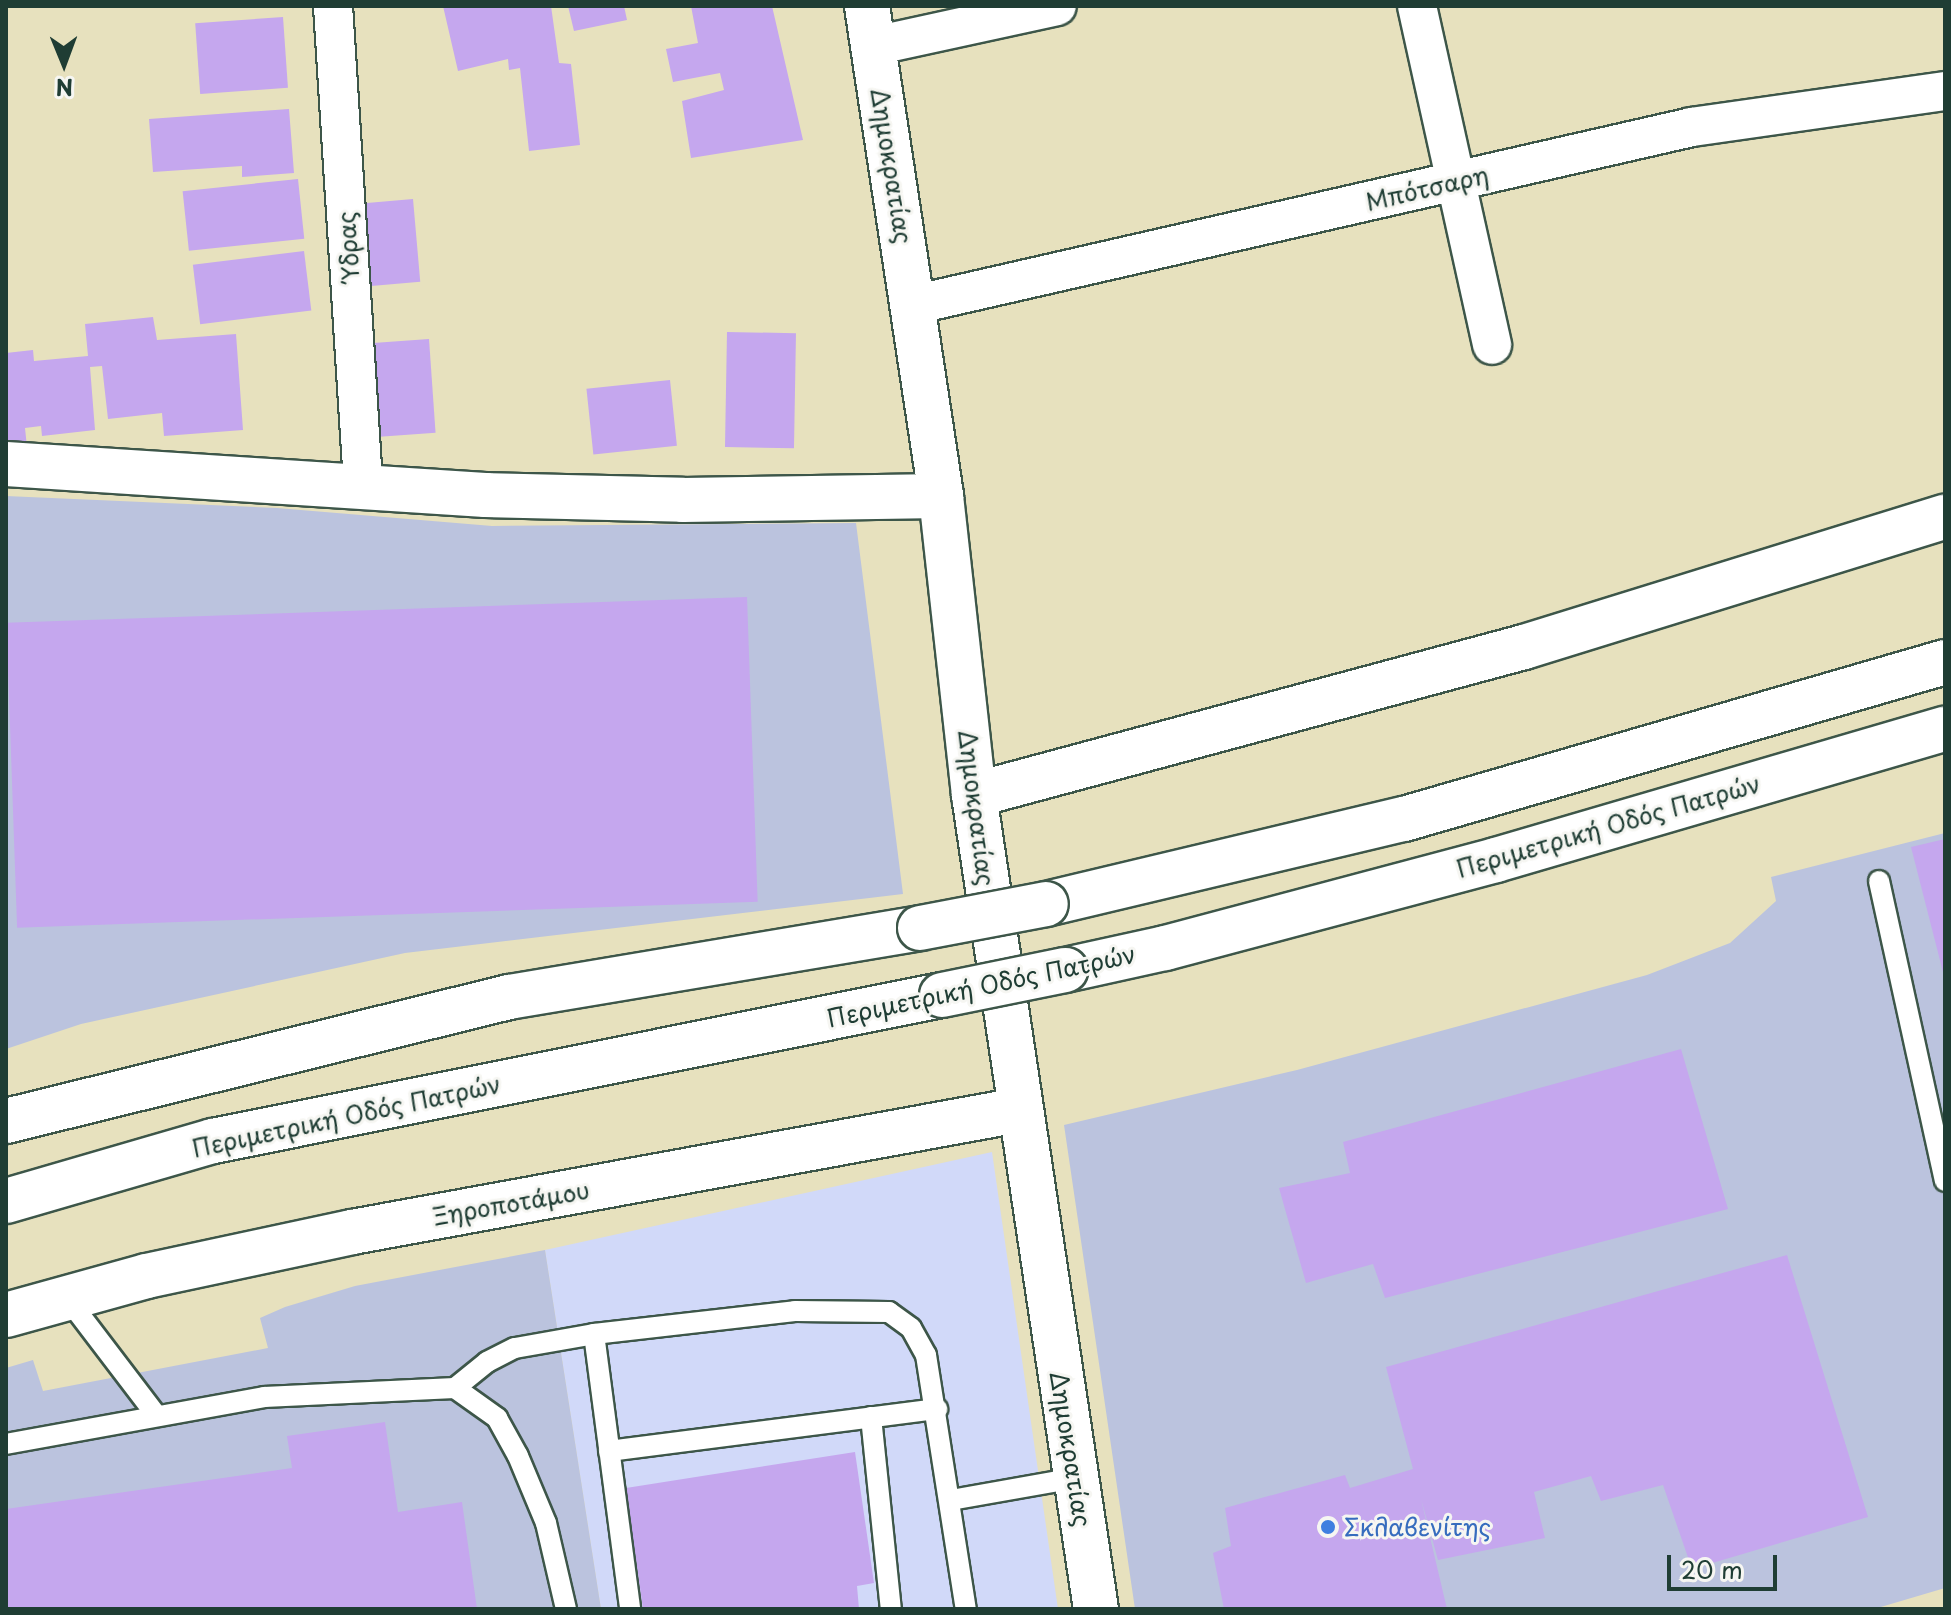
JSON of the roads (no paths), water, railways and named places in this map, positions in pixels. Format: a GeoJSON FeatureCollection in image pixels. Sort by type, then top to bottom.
{"type":"FeatureCollection","features":[{"type":"Feature","properties":{"kind":"main road","name":"Δημοκρατίας"},"geometry":{"type":"LineString","coordinates":[[870,26],[941,496],[974,795],[1096,1609]]}},
{"type":"Feature","properties":{"kind":"main road"},"geometry":{"type":"LineString","coordinates":[[6,464],[640,499],[941,496]]}},
{"type":"Feature","properties":{"kind":"main road"},"geometry":{"type":"LineString","coordinates":[[974,795],[1524,647],[1945,517]]}},
{"type":"Feature","properties":{"kind":"main road"},"geometry":{"type":"LineString","coordinates":[[6,1121],[509,997],[1046,904],[1404,819],[1945,662]]}},
{"type":"Feature","properties":{"kind":"main road","name":"Περιμετρική Οδός Πατρών"},"geometry":{"type":"LineString","coordinates":[[6,1201],[213,1141],[1165,948],[1496,860],[1945,729]]}},
{"type":"Feature","properties":{"kind":"main road","name":"Ξηροποτάμου"},"geometry":{"type":"LineString","coordinates":[[6,1315],[352,1232],[1019,1110]]}},
{"type":"Feature","properties":{"kind":"street","name":"Ύδρας"},"geometry":{"type":"LineString","coordinates":[[333,6],[363,485]]}},
{"type":"Feature","properties":{"kind":"street"},"geometry":{"type":"LineString","coordinates":[[870,26],[1057,6]]}},
{"type":"Feature","properties":{"kind":"street"},"geometry":{"type":"LineString","coordinates":[[1417,6],[1492,345]]}},
{"type":"Feature","properties":{"kind":"street","name":"Μπότσαρη"},"geometry":{"type":"LineString","coordinates":[[913,305],[1692,127],[1945,91]]}},
{"type":"Feature","properties":{"kind":"lane"},"geometry":{"type":"LineString","coordinates":[[1879,881],[1945,1181]]}},
{"type":"Feature","properties":{"kind":"lane"},"geometry":{"type":"LineString","coordinates":[[67,1298],[157,1416]]}},
{"type":"Feature","properties":{"kind":"lane"},"geometry":{"type":"LineString","coordinates":[[6,1444],[264,1397],[455,1388],[487,1362],[515,1348],[594,1334],[795,1311],[889,1312],[911,1328],[926,1355],[937,1409],[966,1609]]}},
{"type":"Feature","properties":{"kind":"lane"},"geometry":{"type":"LineString","coordinates":[[594,1334],[630,1609]]}},
{"type":"Feature","properties":{"kind":"lane"},"geometry":{"type":"LineString","coordinates":[[455,1388],[497,1418],[518,1456],[546,1523],[566,1609]]}},
{"type":"Feature","properties":{"kind":"lane"},"geometry":{"type":"LineString","coordinates":[[609,1451],[937,1409]]}},
{"type":"Feature","properties":{"kind":"lane"},"geometry":{"type":"LineString","coordinates":[[871,1417],[891,1609]]}},
{"type":"Feature","properties":{"kind":"lane"},"geometry":{"type":"LineString","coordinates":[[951,1500],[1076,1478]]}},
{"type":"Feature","properties":{"kind":"place","name":"Σκλαβενίτης"},"geometry":{"type":"Point","coordinates":[1328,1527]}}]}
